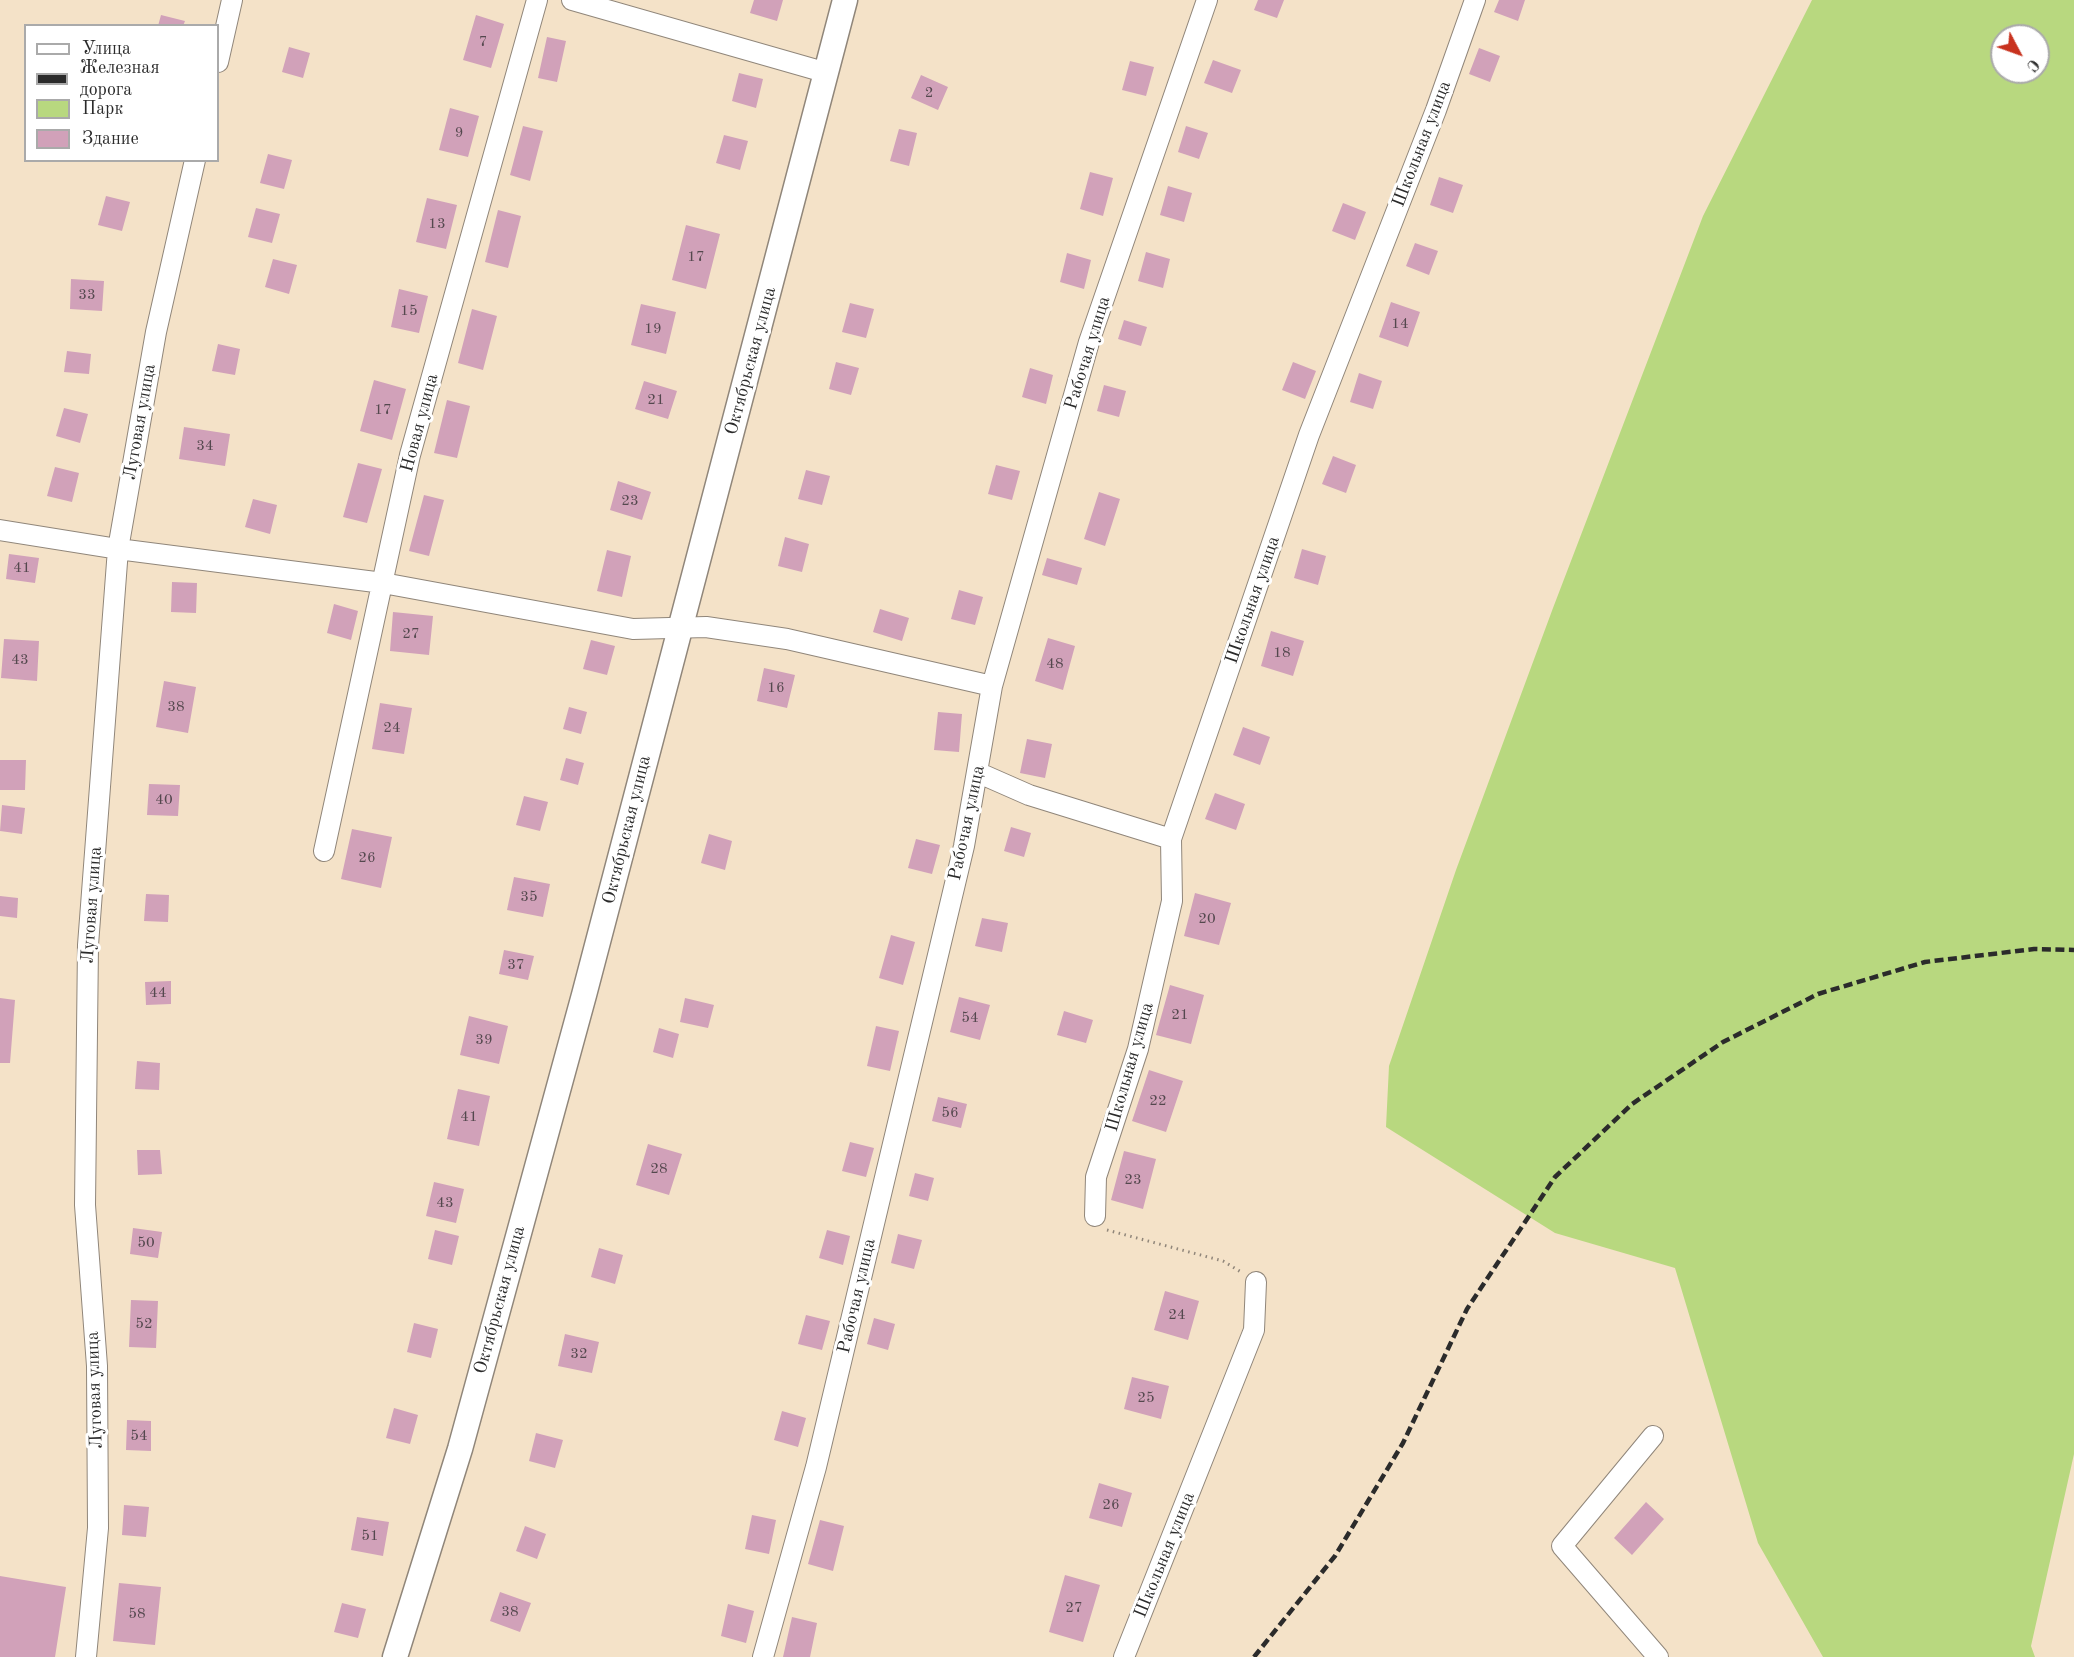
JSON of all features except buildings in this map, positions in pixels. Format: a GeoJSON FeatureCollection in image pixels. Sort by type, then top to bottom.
{"type":"FeatureCollection","features":[{"type":"Feature","properties":{"kind":"street"},"geometry":{"type":"LineString","coordinates":[[219,58],[232,0]]}},
{"type":"Feature","properties":{"kind":"street","name":"Новая улица"},"geometry":{"type":"LineString","coordinates":[[324,851],[384,584],[410,454],[537,0]]}},
{"type":"Feature","properties":{"kind":"street"},"geometry":{"type":"LineString","coordinates":[[572,0],[824,72]]}},
{"type":"Feature","properties":{"kind":"street","name":"Октябрьская улица"},"geometry":{"type":"LineString","coordinates":[[395,1657],[463,1438],[584,995],[679,627],[744,393],[824,72],[845,0]]}},
{"type":"Feature","properties":{"kind":"street","name":"Рабочая улица"},"geometry":{"type":"LineString","coordinates":[[763,1657],[819,1455],[979,773],[992,686],[1089,342],[1207,0]]}},
{"type":"Feature","properties":{"kind":"street","name":"Школьная улица"},"geometry":{"type":"LineString","coordinates":[[1095,1216],[1096,1177],[1138,1049],[1172,901],[1171,839],[1309,435],[1436,110],[1475,0]]}},
{"type":"Feature","properties":{"kind":"street","name":"Луговая улица"},"geometry":{"type":"LineString","coordinates":[[86,1657],[98,1528],[97,1366],[85,1205],[88,945],[118,549],[156,332],[195,162]]}},
{"type":"Feature","properties":{"kind":"street"},"geometry":{"type":"LineString","coordinates":[[0,530],[118,549],[384,584],[633,629],[706,627],[787,639],[992,686]]}},
{"type":"Feature","properties":{"kind":"street"},"geometry":{"type":"LineString","coordinates":[[979,773],[1029,795],[1171,839]]}},
{"type":"Feature","properties":{"kind":"street","name":"Школьная улица"},"geometry":{"type":"LineString","coordinates":[[1124,1657],[1254,1330],[1256,1282]]}},
{"type":"Feature","properties":{"kind":"street"},"geometry":{"type":"LineString","coordinates":[[1653,1436],[1562,1546],[1658,1657]]}},
{"type":"Feature","properties":{"kind":"path"},"geometry":{"type":"LineString","coordinates":[[1095,1216],[1105,1230],[1222,1261],[1256,1282]]}},
{"type":"Feature","properties":{"kind":"green space"},"geometry":{"type":"Polygon","coordinates":[[[1812,0],[2074,0],[2074,1454],[2031,1646],[2035,1657],[1823,1657],[1758,1543],[1675,1268],[1555,1233],[1386,1127],[1389,1066],[1456,870],[1553,608],[1703,216],[1812,0]]]}},
{"type":"Feature","properties":{"kind":"railway"},"geometry":{"type":"LineString","coordinates":[[1254,1657],[1335,1556],[1403,1443],[1467,1309],[1555,1177],[1632,1104],[1723,1042],[1818,994],[1925,962],[2034,949],[2074,950]]}}]}
